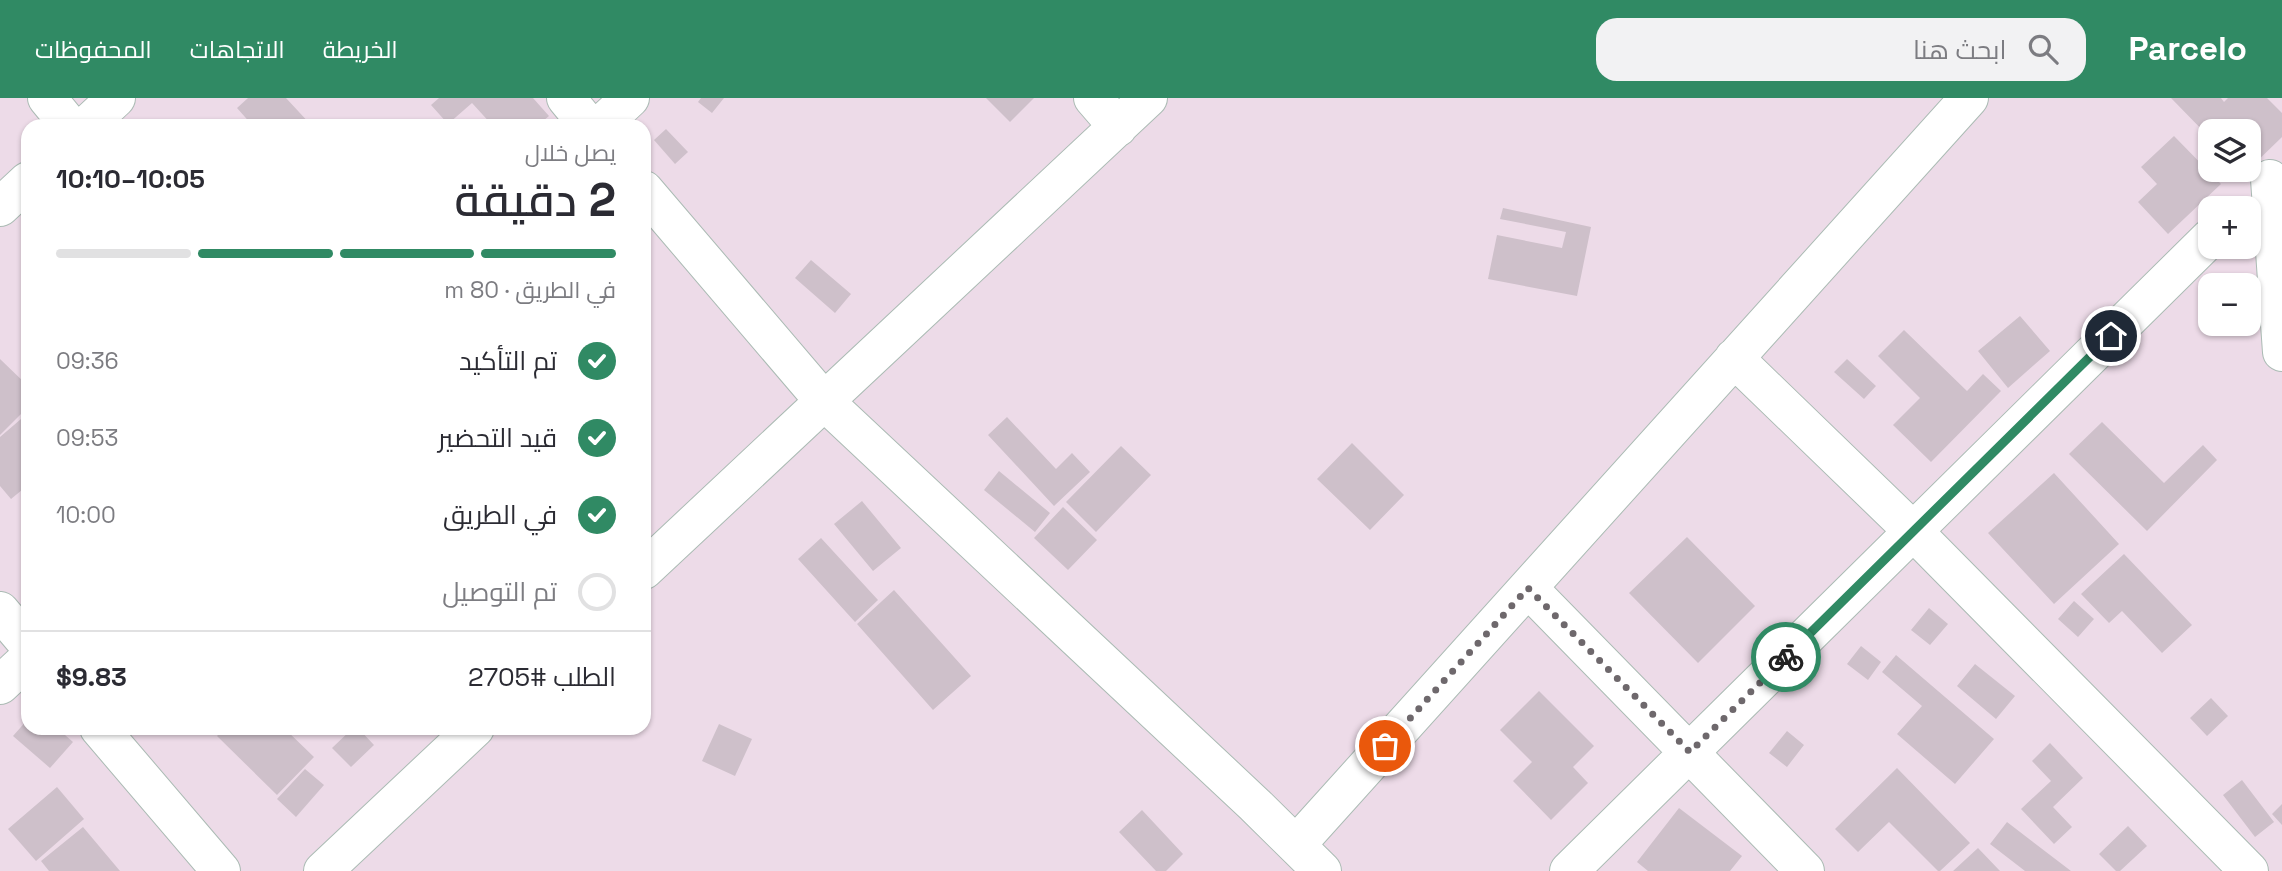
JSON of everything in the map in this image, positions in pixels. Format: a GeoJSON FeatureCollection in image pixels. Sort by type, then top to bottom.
{"type":"FeatureCollection","features":[{"type":"Feature","properties":{"kind":"street"},"geometry":{"type":"LineString","coordinates":[[47,98],[65,119]]}},
{"type":"Feature","properties":{"kind":"street"},"geometry":{"type":"LineString","coordinates":[[94,119],[116,98]]}},
{"type":"Feature","properties":{"kind":"street"},"geometry":{"type":"LineString","coordinates":[[566,98],[584,119]]}},
{"type":"Feature","properties":{"kind":"street"},"geometry":{"type":"LineString","coordinates":[[608,119],[630,98]]}},
{"type":"Feature","properties":{"kind":"street"},"geometry":{"type":"LineString","coordinates":[[1093,98],[1118,127]]}},
{"type":"Feature","properties":{"kind":"street"},"geometry":{"type":"LineString","coordinates":[[651,563],[1148,98]]}},
{"type":"Feature","properties":{"kind":"street"},"geometry":{"type":"LineString","coordinates":[[651,198],[824,401],[1309,858],[1528,588],[1969,98]]}},
{"type":"Feature","properties":{"kind":"street"},"geometry":{"type":"LineString","coordinates":[[2253,196],[2276,173]]}},
{"type":"Feature","properties":{"kind":"street"},"geometry":{"type":"LineString","coordinates":[[2276,173],[2282,352]]}},
{"type":"Feature","properties":{"kind":"street"},"geometry":{"type":"LineString","coordinates":[[0,207],[21,188]]}},
{"type":"Feature","properties":{"kind":"street"},"geometry":{"type":"LineString","coordinates":[[1569,871],[2198,251]]}},
{"type":"Feature","properties":{"kind":"street"},"geometry":{"type":"LineString","coordinates":[[1734,358],[1913,531],[2249,871]]}},
{"type":"Feature","properties":{"kind":"street"},"geometry":{"type":"LineString","coordinates":[[1528,588],[1805,871]]}},
{"type":"Feature","properties":{"kind":"street"},"geometry":{"type":"LineString","coordinates":[[0,611],[21,636]]}},
{"type":"Feature","properties":{"kind":"street"},"geometry":{"type":"LineString","coordinates":[[0,685],[21,666]]}},
{"type":"Feature","properties":{"kind":"street"},"geometry":{"type":"LineString","coordinates":[[105,735],[220,871]]}},
{"type":"Feature","properties":{"kind":"street"},"geometry":{"type":"LineString","coordinates":[[323,871],[468,735]]}},
{"type":"Feature","properties":{"kind":"building"},"geometry":{"type":"Polygon","coordinates":[[[248,98],[286,98],[306,119],[247,119],[237,108],[248,98]]]}},
{"type":"Feature","properties":{"kind":"building"},"geometry":{"type":"Polygon","coordinates":[[[439,98],[533,98],[549,116],[545,119],[487,119],[472,103],[454,119],[444,119],[431,105],[439,98]]]}},
{"type":"Feature","properties":{"kind":"building"},"geometry":{"type":"Polygon","coordinates":[[[701,98],[724,98],[712,113],[698,102],[701,98]]]}},
{"type":"Feature","properties":{"kind":"building"},"geometry":{"type":"Polygon","coordinates":[[[986,98],[1034,98],[1010,122],[986,98]]]}},
{"type":"Feature","properties":{"kind":"building"},"geometry":{"type":"Polygon","coordinates":[[[2171,98],[2221,98],[2224,102],[2228,98],[2267,98],[2282,113],[2282,137],[2261,157],[2261,119],[2198,119],[2198,126],[2171,98]]]}},
{"type":"Feature","properties":{"kind":"building"},"geometry":{"type":"Polygon","coordinates":[[[666,129],[688,152],[675,164],[654,140],[666,129]]]}},
{"type":"Feature","properties":{"kind":"building"},"geometry":{"type":"Polygon","coordinates":[[[2174,136],[2198,161],[2198,182],[2221,184],[2208,196],[2198,196],[2198,206],[2168,234],[2138,202],[2157,184],[2141,167],[2174,136]]]}},
{"type":"Feature","properties":{"kind":"building"},"geometry":{"type":"Polygon","coordinates":[[[1503,208],[1591,227],[1577,296],[1488,279],[1497,235],[1562,248],[1566,232],[1500,219],[1503,208]]]}},
{"type":"Feature","properties":{"kind":"building"},"geometry":{"type":"Polygon","coordinates":[[[811,260],[851,294],[835,313],[795,278],[811,260]]]}},
{"type":"Feature","properties":{"kind":"building"},"geometry":{"type":"Polygon","coordinates":[[[2020,316],[2050,351],[2008,388],[1978,351],[2020,316]]]}},
{"type":"Feature","properties":{"kind":"building"},"geometry":{"type":"Polygon","coordinates":[[[1904,330],[1967,391],[1983,374],[2001,391],[1931,462],[1893,425],[1920,398],[1878,356],[1904,330]]]}},
{"type":"Feature","properties":{"kind":"building"},"geometry":{"type":"Polygon","coordinates":[[[0,359],[21,379],[21,414],[0,435],[0,359]]]}},
{"type":"Feature","properties":{"kind":"building"},"geometry":{"type":"Polygon","coordinates":[[[1847,359],[1876,386],[1864,399],[1834,372],[1847,359]]]}},
{"type":"Feature","properties":{"kind":"building"},"geometry":{"type":"Polygon","coordinates":[[[1007,417],[1056,469],[1072,453],[1090,472],[1054,506],[988,435],[1007,417]]]}},
{"type":"Feature","properties":{"kind":"building"},"geometry":{"type":"Polygon","coordinates":[[[21,419],[21,491],[11,499],[0,486],[0,437],[21,419]]]}},
{"type":"Feature","properties":{"kind":"building"},"geometry":{"type":"Polygon","coordinates":[[[2102,422],[2164,483],[2203,445],[2217,460],[2147,531],[2069,454],[2102,422]]]}},
{"type":"Feature","properties":{"kind":"building"},"geometry":{"type":"Polygon","coordinates":[[[1352,443],[1404,495],[1370,530],[1317,479],[1352,443]]]}},
{"type":"Feature","properties":{"kind":"building"},"geometry":{"type":"Polygon","coordinates":[[[1121,446],[1151,475],[1096,532],[1066,502],[1121,446]]]}},
{"type":"Feature","properties":{"kind":"building"},"geometry":{"type":"Polygon","coordinates":[[[999,471],[1050,513],[1035,532],[984,490],[999,471]]]}},
{"type":"Feature","properties":{"kind":"building"},"geometry":{"type":"Polygon","coordinates":[[[2054,473],[2119,544],[2054,604],[1988,533],[2054,473]]]}},
{"type":"Feature","properties":{"kind":"building"},"geometry":{"type":"Polygon","coordinates":[[[862,501],[901,548],[873,571],[834,524],[862,501]]]}},
{"type":"Feature","properties":{"kind":"building"},"geometry":{"type":"Polygon","coordinates":[[[1063,507],[1097,540],[1068,570],[1034,538],[1063,507]]]}},
{"type":"Feature","properties":{"kind":"building"},"geometry":{"type":"Polygon","coordinates":[[[1687,537],[1755,606],[1698,663],[1629,593],[1687,537]]]}},
{"type":"Feature","properties":{"kind":"building"},"geometry":{"type":"Polygon","coordinates":[[[821,538],[878,600],[855,622],[798,559],[821,538]]]}},
{"type":"Feature","properties":{"kind":"building"},"geometry":{"type":"Polygon","coordinates":[[[2124,554],[2192,625],[2162,653],[2122,611],[2109,623],[2081,594],[2124,554]]]}},
{"type":"Feature","properties":{"kind":"building"},"geometry":{"type":"Polygon","coordinates":[[[894,590],[971,676],[933,710],[857,624],[894,590]]]}},
{"type":"Feature","properties":{"kind":"building"},"geometry":{"type":"Polygon","coordinates":[[[2074,601],[2094,619],[2078,637],[2058,619],[2074,601]]]}},
{"type":"Feature","properties":{"kind":"building"},"geometry":{"type":"Polygon","coordinates":[[[1929,608],[1948,624],[1930,645],[1911,630],[1929,608]]]}},
{"type":"Feature","properties":{"kind":"building"},"geometry":{"type":"Polygon","coordinates":[[[1861,646],[1881,662],[1868,680],[1847,664],[1861,646]]]}},
{"type":"Feature","properties":{"kind":"building"},"geometry":{"type":"Polygon","coordinates":[[[1896,655],[1994,739],[1955,784],[1897,734],[1922,706],[1882,672],[1896,655]]]}},
{"type":"Feature","properties":{"kind":"building"},"geometry":{"type":"Polygon","coordinates":[[[1975,664],[2015,696],[1996,719],[1957,686],[1975,664]]]}},
{"type":"Feature","properties":{"kind":"building"},"geometry":{"type":"Polygon","coordinates":[[[1539,691],[1594,746],[1573,767],[1588,783],[1551,820],[1513,781],[1532,762],[1500,730],[1539,691]]]}},
{"type":"Feature","properties":{"kind":"building"},"geometry":{"type":"Polygon","coordinates":[[[2211,698],[2228,716],[2207,736],[2190,718],[2211,698]]]}},
{"type":"Feature","properties":{"kind":"building"},"geometry":{"type":"Polygon","coordinates":[[[719,724],[752,739],[735,776],[702,761],[719,724]]]}},
{"type":"Feature","properties":{"kind":"building"},"geometry":{"type":"Polygon","coordinates":[[[21,727],[21,735],[65,735],[73,742],[50,768],[13,736],[21,727]]]}},
{"type":"Feature","properties":{"kind":"building"},"geometry":{"type":"Polygon","coordinates":[[[1787,731],[1804,745],[1787,767],[1769,753],[1787,731]]]}},
{"type":"Feature","properties":{"kind":"building"},"geometry":{"type":"Polygon","coordinates":[[[291,735],[314,757],[277,795],[217,736],[291,735]]]}},
{"type":"Feature","properties":{"kind":"building"},"geometry":{"type":"Polygon","coordinates":[[[346,735],[365,735],[374,745],[351,767],[332,748],[346,735]]]}},
{"type":"Feature","properties":{"kind":"building"},"geometry":{"type":"Polygon","coordinates":[[[2050,743],[2083,778],[2053,807],[2072,827],[2054,844],[2021,809],[2051,781],[2032,761],[2050,743]]]}},
{"type":"Feature","properties":{"kind":"building"},"geometry":{"type":"Polygon","coordinates":[[[1897,768],[1970,843],[1940,871],[1889,822],[1858,852],[1835,829],[1897,768]]]}},
{"type":"Feature","properties":{"kind":"building"},"geometry":{"type":"Polygon","coordinates":[[[305,769],[324,785],[296,817],[277,799],[305,769]]]}},
{"type":"Feature","properties":{"kind":"building"},"geometry":{"type":"Polygon","coordinates":[[[2242,780],[2274,822],[2255,837],[2223,795],[2242,780]]]}},
{"type":"Feature","properties":{"kind":"building"},"geometry":{"type":"Polygon","coordinates":[[[57,787],[84,819],[36,861],[8,829],[57,787]]]}},
{"type":"Feature","properties":{"kind":"building"},"geometry":{"type":"Polygon","coordinates":[[[2282,804],[2282,825],[2272,814],[2282,804]]]}},
{"type":"Feature","properties":{"kind":"building"},"geometry":{"type":"Polygon","coordinates":[[[1679,808],[1742,856],[1730,871],[1648,871],[1637,862],[1679,808]]]}},
{"type":"Feature","properties":{"kind":"building"},"geometry":{"type":"Polygon","coordinates":[[[1142,810],[1183,854],[1166,871],[1156,871],[1119,832],[1142,810]]]}},
{"type":"Feature","properties":{"kind":"building"},"geometry":{"type":"Polygon","coordinates":[[[2007,822],[2071,871],[2025,871],[1990,844],[2007,822]]]}},
{"type":"Feature","properties":{"kind":"building"},"geometry":{"type":"Polygon","coordinates":[[[2128,826],[2147,846],[2120,871],[2116,871],[2099,854],[2128,826]]]}},
{"type":"Feature","properties":{"kind":"building"},"geometry":{"type":"Polygon","coordinates":[[[83,827],[120,871],[49,871],[41,861],[83,827]]]}},
{"type":"Feature","properties":{"kind":"building"},"geometry":{"type":"Polygon","coordinates":[[[1978,848],[2000,871],[1953,871],[1978,848]]]}},
{"type":"Feature","properties":{"kind":"way so far"},"geometry":{"type":"LineString","coordinates":[[1385,746],[1528,588],[1690,752],[1786,657]]}},
{"type":"Feature","properties":{"kind":"route"},"geometry":{"type":"LineString","coordinates":[[1786,657],[2111,336]]}}]}
